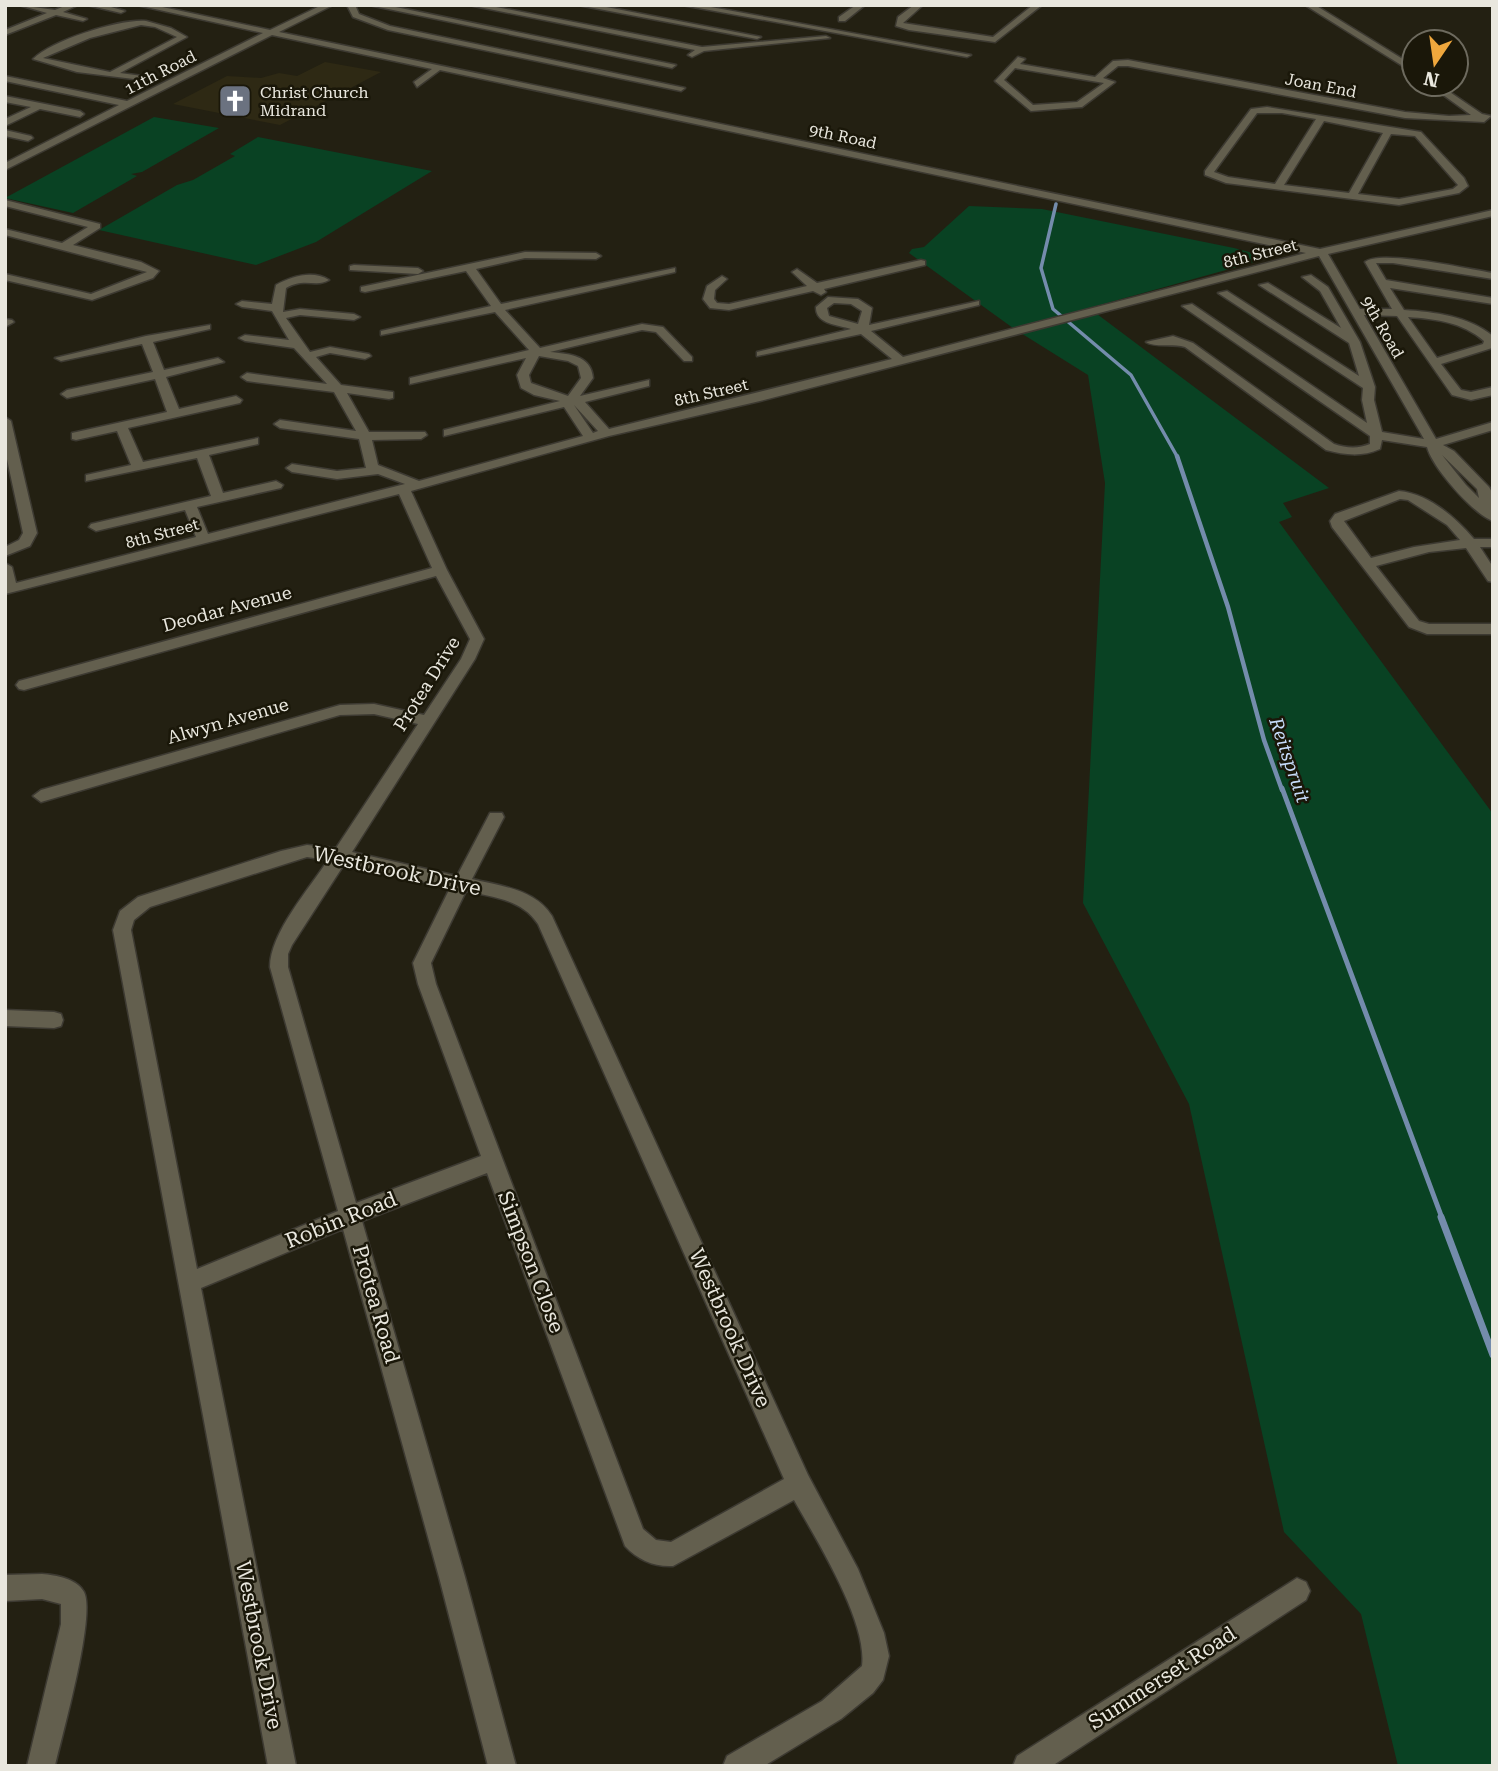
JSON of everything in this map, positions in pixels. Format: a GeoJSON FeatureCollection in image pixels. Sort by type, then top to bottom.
{"type":"FeatureCollection","features":[{"type":"Feature","properties":{"kind":"street"},"geometry":{"type":"LineString","coordinates":[[23,5],[83,19]]}},
{"type":"Feature","properties":{"kind":"street"},"geometry":{"type":"LineString","coordinates":[[5,33],[74,5]]}},
{"type":"Feature","properties":{"kind":"street"},"geometry":{"type":"LineString","coordinates":[[91,5],[121,11]]}},
{"type":"Feature","properties":{"kind":"street","name":"9th Road"},"geometry":{"type":"LineString","coordinates":[[141,5],[1322,253],[1433,444],[1436,456],[1473,501],[1489,512]]}},
{"type":"Feature","properties":{"kind":"street","name":"11th Road"},"geometry":{"type":"LineString","coordinates":[[5,167],[329,5]]}},
{"type":"Feature","properties":{"kind":"street"},"geometry":{"type":"LineString","coordinates":[[351,5],[356,15],[388,28],[681,88]]}},
{"type":"Feature","properties":{"kind":"street"},"geometry":{"type":"LineString","coordinates":[[373,5],[672,65]]}},
{"type":"Feature","properties":{"kind":"street"},"geometry":{"type":"LineString","coordinates":[[473,5],[702,49],[777,41],[858,37]]}},
{"type":"Feature","properties":{"kind":"street"},"geometry":{"type":"LineString","coordinates":[[489,27],[530,5]]}},
{"type":"Feature","properties":{"kind":"street"},"geometry":{"type":"LineString","coordinates":[[499,30],[543,5]]}},
{"type":"Feature","properties":{"kind":"street"},"geometry":{"type":"LineString","coordinates":[[582,5],[777,41]]}},
{"type":"Feature","properties":{"kind":"street"},"geometry":{"type":"LineString","coordinates":[[686,5],[967,55]]}},
{"type":"Feature","properties":{"kind":"street"},"geometry":{"type":"LineString","coordinates":[[842,19],[861,5]]}},
{"type":"Feature","properties":{"kind":"street"},"geometry":{"type":"LineString","coordinates":[[902,26],[901,19],[919,5]]}},
{"type":"Feature","properties":{"kind":"street"},"geometry":{"type":"LineString","coordinates":[[875,39],[902,26],[978,40],[995,40],[1038,5]]}},
{"type":"Feature","properties":{"kind":"street"},"geometry":{"type":"LineString","coordinates":[[1309,5],[1349,28]]}},
{"type":"Feature","properties":{"kind":"street"},"geometry":{"type":"LineString","coordinates":[[1318,5],[1400,62]]}},
{"type":"Feature","properties":{"kind":"street"},"geometry":{"type":"LineString","coordinates":[[17,20],[52,28]]}},
{"type":"Feature","properties":{"kind":"street"},"geometry":{"type":"LineString","coordinates":[[112,74],[183,37],[166,28],[138,23],[61,45],[37,59],[78,68],[112,74],[147,79]]}},
{"type":"Feature","properties":{"kind":"street"},"geometry":{"type":"LineString","coordinates":[[886,41],[902,26]]}},
{"type":"Feature","properties":{"kind":"street"},"geometry":{"type":"LineString","coordinates":[[5,33],[24,37]]}},
{"type":"Feature","properties":{"kind":"street"},"geometry":{"type":"LineString","coordinates":[[646,81],[702,49]]}},
{"type":"Feature","properties":{"kind":"street"},"geometry":{"type":"LineString","coordinates":[[1111,82],[1018,62],[999,81],[1031,108],[1079,105],[1128,70]]}},
{"type":"Feature","properties":{"kind":"street"},"geometry":{"type":"LineString","coordinates":[[1097,79],[1112,66],[1123,62],[1151,68]]}},
{"type":"Feature","properties":{"kind":"street"},"geometry":{"type":"LineString","coordinates":[[1112,66],[1128,70],[1151,68]]}},
{"type":"Feature","properties":{"kind":"street"},"geometry":{"type":"LineString","coordinates":[[8,100],[78,68]]}},
{"type":"Feature","properties":{"kind":"street"},"geometry":{"type":"LineString","coordinates":[[417,84],[438,68]]}},
{"type":"Feature","properties":{"kind":"street","name":"Joan End"},"geometry":{"type":"LineString","coordinates":[[1151,68],[1428,118],[1488,119]]}},
{"type":"Feature","properties":{"kind":"street"},"geometry":{"type":"LineString","coordinates":[[5,78],[128,104]]}},
{"type":"Feature","properties":{"kind":"street"},"geometry":{"type":"LineString","coordinates":[[1454,98],[1488,119]]}},
{"type":"Feature","properties":{"kind":"street"},"geometry":{"type":"LineString","coordinates":[[1458,98],[1488,119]]}},
{"type":"Feature","properties":{"kind":"street"},"geometry":{"type":"LineString","coordinates":[[8,100],[80,114]]}},
{"type":"Feature","properties":{"kind":"street"},"geometry":{"type":"LineString","coordinates":[[1278,187],[1326,120],[1340,109],[1334,102],[1317,105],[1309,117]]}},
{"type":"Feature","properties":{"kind":"street"},"geometry":{"type":"LineString","coordinates":[[5,122],[39,106]]}},
{"type":"Feature","properties":{"kind":"street"},"geometry":{"type":"LineString","coordinates":[[1265,109],[1326,120],[1422,136],[1461,180],[1463,187],[1406,202],[1215,178],[1208,173],[1254,111],[1265,109]]}},
{"type":"Feature","properties":{"kind":"street"},"geometry":{"type":"LineString","coordinates":[[1352,196],[1388,132]]}},
{"type":"Feature","properties":{"kind":"street"},"geometry":{"type":"LineString","coordinates":[[5,133],[28,138]]}},
{"type":"Feature","properties":{"kind":"street"},"geometry":{"type":"LineString","coordinates":[[5,203],[92,225],[57,246]]}},
{"type":"Feature","properties":{"kind":"street","name":"8th Street"},"geometry":{"type":"LineString","coordinates":[[8,589],[590,437],[1493,211]]}},
{"type":"Feature","properties":{"kind":"street"},"geometry":{"type":"LineString","coordinates":[[5,232],[137,264],[154,271],[149,276],[92,296],[5,277]]}},
{"type":"Feature","properties":{"kind":"street"},"geometry":{"type":"LineString","coordinates":[[365,289],[525,255],[596,256]]}},
{"type":"Feature","properties":{"kind":"street"},"geometry":{"type":"LineString","coordinates":[[1493,276],[1406,261],[1373,259],[1370,262],[1398,309],[1457,393],[1468,396],[1493,391]]}},
{"type":"Feature","properties":{"kind":"street"},"geometry":{"type":"LineString","coordinates":[[722,279],[708,292],[710,302],[716,307],[729,307],[921,263]]}},
{"type":"Feature","properties":{"kind":"street"},"geometry":{"type":"LineString","coordinates":[[469,267],[498,307],[536,351],[573,359],[584,366],[588,376],[586,382],[574,393],[571,401],[590,437]]}},
{"type":"Feature","properties":{"kind":"street"},"geometry":{"type":"LineString","coordinates":[[354,268],[446,272]]}},
{"type":"Feature","properties":{"kind":"street"},"geometry":{"type":"LineString","coordinates":[[385,333],[671,270]]}},
{"type":"Feature","properties":{"kind":"street"},"geometry":{"type":"LineString","coordinates":[[797,272],[832,299],[854,301],[866,307],[868,314],[862,329]]}},
{"type":"Feature","properties":{"kind":"street"},"geometry":{"type":"LineString","coordinates":[[1152,342],[1173,339],[1189,345],[1330,447],[1349,451],[1369,450],[1376,446],[1376,435],[1368,400],[1369,387],[1354,342],[1324,289],[1307,277]]}},
{"type":"Feature","properties":{"kind":"street"},"geometry":{"type":"LineString","coordinates":[[324,280],[296,278],[288,281],[279,288],[281,295],[277,312],[298,345],[339,390],[365,436],[369,461],[377,470],[410,486]]}},
{"type":"Feature","properties":{"kind":"street"},"geometry":{"type":"LineString","coordinates":[[1382,284],[1493,301]]}},
{"type":"Feature","properties":{"kind":"street"},"geometry":{"type":"LineString","coordinates":[[1264,285],[1354,342]]}},
{"type":"Feature","properties":{"kind":"street"},"geometry":{"type":"LineString","coordinates":[[1223,293],[1369,387]]}},
{"type":"Feature","properties":{"kind":"street"},"geometry":{"type":"LineString","coordinates":[[832,299],[821,310],[825,318],[862,329],[900,360]]}},
{"type":"Feature","properties":{"kind":"street"},"geometry":{"type":"LineString","coordinates":[[761,354],[975,303]]}},
{"type":"Feature","properties":{"kind":"street"},"geometry":{"type":"LineString","coordinates":[[243,304],[277,312],[354,317]]}},
{"type":"Feature","properties":{"kind":"street"},"geometry":{"type":"LineString","coordinates":[[1188,306],[1376,435],[1433,444],[1493,426]]}},
{"type":"Feature","properties":{"kind":"street"},"geometry":{"type":"LineString","coordinates":[[1354,309],[1398,309],[1472,327],[1490,340],[1488,346],[1436,362]]}},
{"type":"Feature","properties":{"kind":"street"},"geometry":{"type":"LineString","coordinates":[[61,358],[206,327]]}},
{"type":"Feature","properties":{"kind":"street"},"geometry":{"type":"LineString","coordinates":[[414,381],[650,327],[659,329],[688,359]]}},
{"type":"Feature","properties":{"kind":"street"},"geometry":{"type":"LineString","coordinates":[[245,338],[298,345]]}},
{"type":"Feature","properties":{"kind":"street"},"geometry":{"type":"LineString","coordinates":[[146,339],[174,413]]}},
{"type":"Feature","properties":{"kind":"street"},"geometry":{"type":"LineString","coordinates":[[308,356],[330,350],[365,356]]}},
{"type":"Feature","properties":{"kind":"street"},"geometry":{"type":"LineString","coordinates":[[536,351],[523,375],[526,385],[538,392],[571,401],[606,433]]}},
{"type":"Feature","properties":{"kind":"street"},"geometry":{"type":"LineString","coordinates":[[66,394],[218,362]]}},
{"type":"Feature","properties":{"kind":"street"},"geometry":{"type":"LineString","coordinates":[[247,377],[389,395]]}},
{"type":"Feature","properties":{"kind":"street"},"geometry":{"type":"LineString","coordinates":[[448,433],[645,383]]}},
{"type":"Feature","properties":{"kind":"street"},"geometry":{"type":"LineString","coordinates":[[76,436],[236,400]]}},
{"type":"Feature","properties":{"kind":"street"},"geometry":{"type":"LineString","coordinates":[[5,421],[9,454],[30,533],[25,542],[5,552]]}},
{"type":"Feature","properties":{"kind":"street"},"geometry":{"type":"LineString","coordinates":[[281,424],[365,436],[421,435]]}},
{"type":"Feature","properties":{"kind":"street"},"geometry":{"type":"LineString","coordinates":[[121,426],[138,466]]}},
{"type":"Feature","properties":{"kind":"street"},"geometry":{"type":"LineString","coordinates":[[91,478],[254,440]]}},
{"type":"Feature","properties":{"kind":"street"},"geometry":{"type":"LineString","coordinates":[[202,453],[218,497]]}},
{"type":"Feature","properties":{"kind":"street"},"geometry":{"type":"LineString","coordinates":[[292,468],[337,475],[377,470]]}},
{"type":"Feature","properties":{"kind":"street"},"geometry":{"type":"LineString","coordinates":[[96,527],[276,485]]}},
{"type":"Feature","properties":{"kind":"street","name":"Protea Drive"},"geometry":{"type":"LineString","coordinates":[[339,855],[468,659],[477,639],[440,570],[410,486]]}},
{"type":"Feature","properties":{"kind":"street"},"geometry":{"type":"LineString","coordinates":[[1493,578],[1470,542],[1452,522],[1421,501],[1406,495],[1399,495],[1339,517],[1337,521],[1409,619],[1420,627],[1493,629]]}},
{"type":"Feature","properties":{"kind":"street"},"geometry":{"type":"LineString","coordinates":[[189,505],[203,539]]}},
{"type":"Feature","properties":{"kind":"street"},"geometry":{"type":"LineString","coordinates":[[1367,564],[1420,548],[1470,542],[1493,543]]}},
{"type":"Feature","properties":{"kind":"street"},"geometry":{"type":"LineString","coordinates":[[5,568],[8,589]]}},
{"type":"Feature","properties":{"kind":"street","name":"Deodar Avenue"},"geometry":{"type":"LineString","coordinates":[[24,685],[440,570]]}},
{"type":"Feature","properties":{"kind":"street","name":"Alwyn Avenue"},"geometry":{"type":"LineString","coordinates":[[41,796],[332,712],[374,709],[428,721]]}},
{"type":"Feature","properties":{"kind":"street","name":"Simpson Close"},"geometry":{"type":"LineString","coordinates":[[496,817],[422,963],[634,1537],[645,1549],[657,1555],[673,1553],[799,1484]]}},
{"type":"Feature","properties":{"kind":"street","name":"Westbrook Drive"},"geometry":{"type":"LineString","coordinates":[[282,1766],[122,930],[123,922],[132,909],[144,902],[307,851],[339,855],[462,884],[528,901],[540,910],[799,1484],[840,1560],[868,1622],[877,1657],[875,1668],[849,1696],[737,1766]]}},
{"type":"Feature","properties":{"kind":"street","name":"Protea Road"},"geometry":{"type":"LineString","coordinates":[[339,855],[284,942],[279,954],[279,967],[351,1215],[502,1766]]}},
{"type":"Feature","properties":{"kind":"street"},"geometry":{"type":"LineString","coordinates":[[5,1018],[54,1020]]}},
{"type":"Feature","properties":{"kind":"street","name":"Robin Road"},"geometry":{"type":"LineString","coordinates":[[191,1282],[351,1215],[493,1161]]}},
{"type":"Feature","properties":{"kind":"street"},"geometry":{"type":"LineString","coordinates":[[5,1588],[40,1586],[63,1590],[74,1598],[74,1624],[41,1766]]}},
{"type":"Feature","properties":{"kind":"street","name":"Summerset Road"},"geometry":{"type":"LineString","coordinates":[[1027,1766],[1297,1591]]}},
{"type":"Feature","properties":{"kind":"shaded area"},"geometry":{"type":"Polygon","coordinates":[[[325,62],[381,72],[280,125],[173,104],[227,76],[261,78],[279,73],[297,76],[325,62]]]}},
{"type":"Feature","properties":{"kind":"green space"},"geometry":{"type":"Polygon","coordinates":[[[154,117],[219,128],[142,172],[131,174],[137,176],[73,213],[5,198],[154,117]]]}},
{"type":"Feature","properties":{"kind":"green space"},"geometry":{"type":"Polygon","coordinates":[[[258,137],[432,171],[316,242],[256,265],[99,230],[177,185],[193,180],[235,156],[230,154],[258,137]]]}},
{"type":"Feature","properties":{"kind":"green space","name":"Reitspruit"},"geometry":{"type":"Polygon","coordinates":[[[969,206],[1042,209],[1234,248],[1253,253],[1262,260],[1089,308],[1329,488],[1283,503],[1292,517],[1279,522],[1493,814],[1493,1766],[1398,1766],[1361,1614],[1284,1532],[1189,1104],[1083,903],[1105,483],[1088,375],[1013,328],[909,253],[912,249],[924,247],[969,206]]]}},
{"type":"Feature","properties":{"kind":"waterway","name":"Reitspruit"},"geometry":{"type":"LineString","coordinates":[[1056,204],[1041,268],[1053,309],[1131,375],[1177,457]]}},
{"type":"Feature","properties":{"kind":"waterway","name":"Reitspruit"},"geometry":{"type":"LineString","coordinates":[[1177,457],[1228,607],[1264,740],[1282,790]]}},
{"type":"Feature","properties":{"kind":"waterway","name":"Reitspruit"},"geometry":{"type":"LineString","coordinates":[[1282,788],[1442,1218]]}},
{"type":"Feature","properties":{"kind":"waterway","name":"Reitspruit"},"geometry":{"type":"LineString","coordinates":[[1441,1217],[1493,1355]]}},
{"type":"Feature","properties":{"kind":"place","name":"Christ Church Midrand"},"geometry":{"type":"Point","coordinates":[235,101]}}]}
